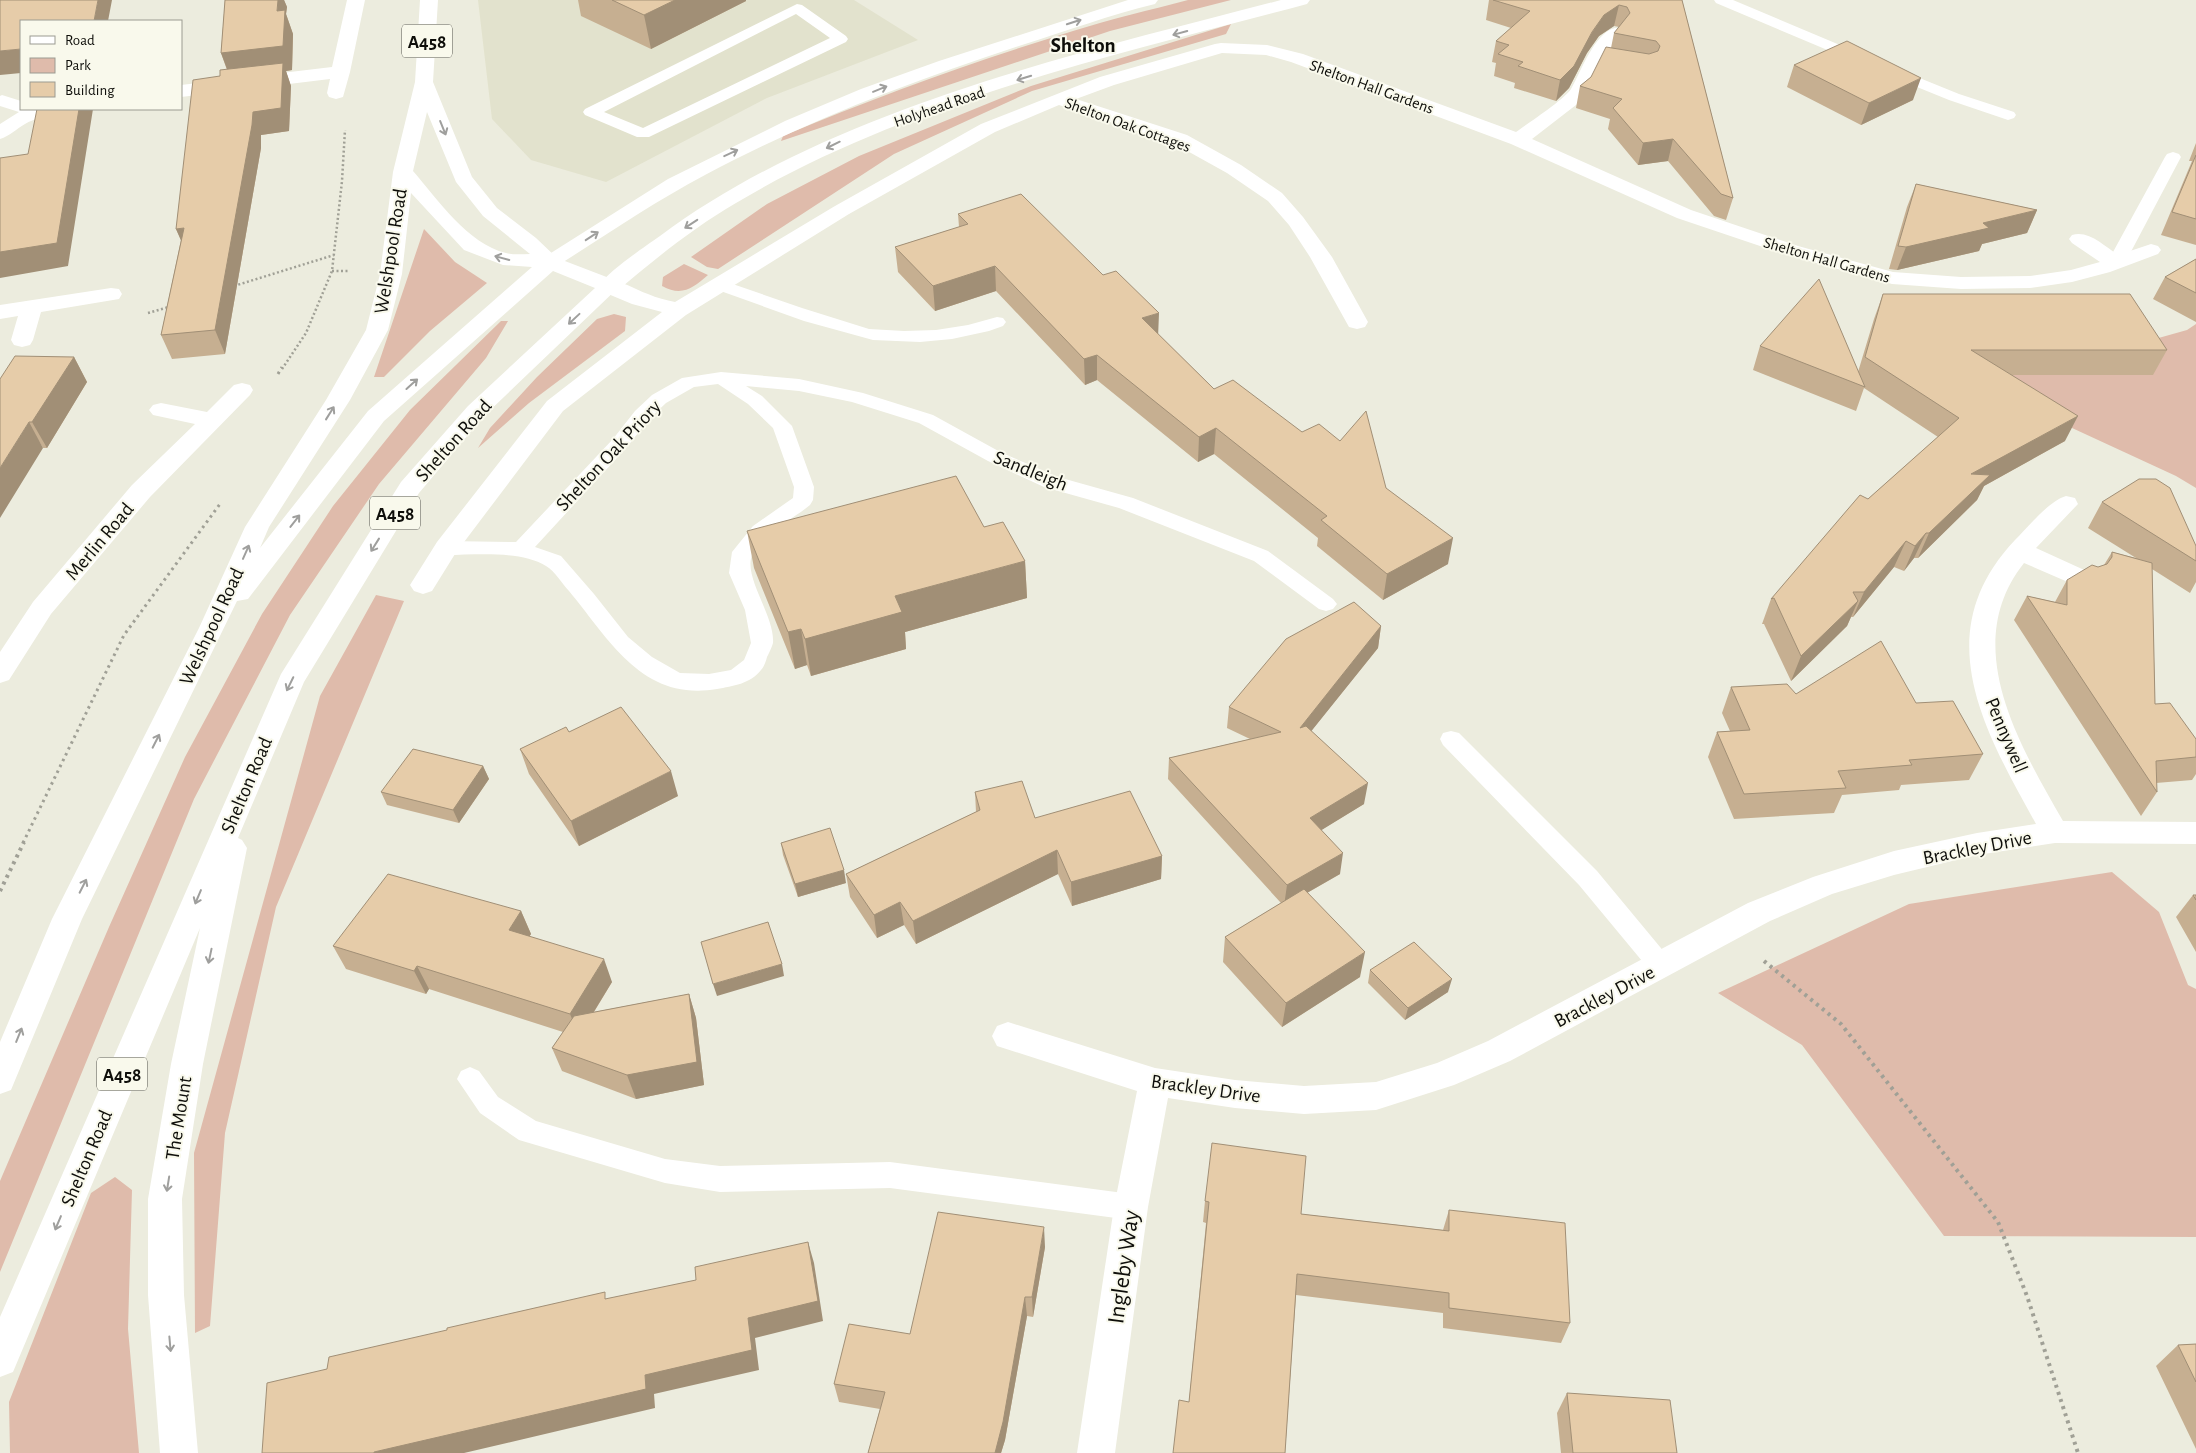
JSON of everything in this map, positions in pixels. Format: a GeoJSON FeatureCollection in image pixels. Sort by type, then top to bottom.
{"type":"FeatureCollection","features":[{"type":"Feature","properties":{"kind":"main road"},"geometry":{"type":"LineString","coordinates":[[336,93],[356,0]]}},
{"type":"Feature","properties":{"kind":"main road","name":"Welshpool Road"},"geometry":{"type":"LineString","coordinates":[[0,1080],[66,919],[212,628],[258,527],[338,400],[377,330],[391,274],[403,172],[424,82],[429,0]]}},
{"type":"Feature","properties":{"kind":"main road","name":"Holyhead Road"},"geometry":{"type":"LineString","coordinates":[[550,262],[651,198],[716,160],[826,110],[977,53],[1149,0]]}},
{"type":"Feature","properties":{"kind":"main road","name":"Holyhead Road"},"geometry":{"type":"LineString","coordinates":[[609,286],[666,240],[744,189],[843,140],[921,111],[1107,52],[1301,0]]}},
{"type":"Feature","properties":{"kind":"main road"},"geometry":{"type":"LineString","coordinates":[[1518,140],[1578,94],[1602,61],[1615,33]]}},
{"type":"Feature","properties":{"kind":"main road","name":"Shelton Hall Gardens"},"geometry":{"type":"LineString","coordinates":[[423,585],[446,548],[556,406],[678,310],[722,286],[842,210],[971,138],[1058,99],[1116,79],[1221,48],[1267,50],[1296,58],[1518,140],[1684,214],[1791,250],[1892,278],[1961,283],[2030,282],[2072,276],[2151,250]]}},
{"type":"Feature","properties":{"kind":"main road"},"geometry":{"type":"LineString","coordinates":[[182,91],[341,72]]}},
{"type":"Feature","properties":{"kind":"main road","name":"Welshpool Road"},"geometry":{"type":"LineString","coordinates":[[424,82],[463,178],[490,212],[529,242],[550,262]]}},
{"type":"Feature","properties":{"kind":"main road","name":"Shelton Oak Cottages"},"geometry":{"type":"LineString","coordinates":[[1058,99],[1180,139],[1234,169],[1275,197],[1296,221],[1321,257],[1357,322]]}},
{"type":"Feature","properties":{"kind":"main road"},"geometry":{"type":"LineString","coordinates":[[2,101],[20,106]]}},
{"type":"Feature","properties":{"kind":"main road"},"geometry":{"type":"LineString","coordinates":[[0,133],[31,110]]}},
{"type":"Feature","properties":{"kind":"main road","name":"Welshpool Road"},"geometry":{"type":"LineString","coordinates":[[403,172],[439,214],[471,246],[503,260],[550,262],[640,299],[678,310]]}},
{"type":"Feature","properties":{"kind":"main road"},"geometry":{"type":"LineString","coordinates":[[2080,239],[2116,263]]}},
{"type":"Feature","properties":{"kind":"main road","name":"A458"},"geometry":{"type":"LineString","coordinates":[[212,628],[376,416],[550,262]]}},
{"type":"Feature","properties":{"kind":"main road","name":"Shelton Road"},"geometry":{"type":"LineString","coordinates":[[0,1359],[291,681],[410,488],[476,411],[609,286]]}},
{"type":"Feature","properties":{"kind":"main road"},"geometry":{"type":"LineString","coordinates":[[0,312],[111,294]]}},
{"type":"Feature","properties":{"kind":"main road"},"geometry":{"type":"LineString","coordinates":[[22,340],[31,307]]}},
{"type":"Feature","properties":{"kind":"main road","name":"Merlin Road"},"geometry":{"type":"LineString","coordinates":[[0,673],[42,608],[141,491],[242,390]]}},
{"type":"Feature","properties":{"kind":"main road"},"geometry":{"type":"LineString","coordinates":[[161,410],[212,420]]}},
{"type":"Feature","properties":{"kind":"main road","name":"Pennywell"},"geometry":{"type":"LineString","coordinates":[[2055,832],[2004,740],[1987,690],[1982,652],[1984,616],[2000,578],[2020,551],[2066,504]]}},
{"type":"Feature","properties":{"kind":"main road"},"geometry":{"type":"LineString","coordinates":[[2020,551],[2084,580]]}},
{"type":"Feature","properties":{"kind":"main road","name":"The Mount"},"geometry":{"type":"LineString","coordinates":[[179,1453],[166,1295],[166,1199],[187,1064],[245,788]]}},
{"type":"Feature","properties":{"kind":"main road","name":"Brackley Drive"},"geometry":{"type":"LineString","coordinates":[[1008,1036],[1154,1082],[1235,1094],[1304,1100],[1376,1096],[1443,1075],[1499,1051],[1759,912],[1823,885],[1894,863],[1977,844],[2055,832],[2196,833]]}},
{"type":"Feature","properties":{"kind":"main road","name":"Ingleby Way"},"geometry":{"type":"LineString","coordinates":[[1096,1453],[1131,1207],[1154,1082]]}},
{"type":"Feature","properties":{"kind":"lane"},"geometry":{"type":"LineString","coordinates":[[1721,0],[1954,97],[2008,115]]}},
{"type":"Feature","properties":{"kind":"lane"},"geometry":{"type":"LineString","coordinates":[[798,4],[841,38],[644,134],[591,112],[798,4]]}},
{"type":"Feature","properties":{"kind":"lane"},"geometry":{"type":"LineString","coordinates":[[2116,263],[2173,157]]}},
{"type":"Feature","properties":{"kind":"lane"},"geometry":{"type":"LineString","coordinates":[[722,286],[803,316],[872,335],[916,336],[952,333],[980,328],[997,322]]}},
{"type":"Feature","properties":{"kind":"lane"},"geometry":{"type":"LineString","coordinates":[[446,548],[521,549],[554,561],[587,599],[620,642],[644,663],[676,681],[709,682],[737,677],[753,665],[762,643],[756,610],[739,573],[742,552],[760,531],[803,500],[804,487],[782,426],[755,400],[722,378]]}},
{"type":"Feature","properties":{"kind":"lane","name":"Shelton Oak Priory"},"geometry":{"type":"LineString","coordinates":[[521,549],[620,442],[642,415],[659,399],[690,382],[722,378]]}},
{"type":"Feature","properties":{"kind":"lane","name":"Sandleigh"},"geometry":{"type":"LineString","coordinates":[[722,378],[799,385],[856,397],[926,420],[995,457],[1051,482],[1126,503],[1202,531],[1261,556],[1326,604]]}},
{"type":"Feature","properties":{"kind":"lane"},"geometry":{"type":"LineString","coordinates":[[1451,739],[1588,878],[1661,966]]}},
{"type":"Feature","properties":{"kind":"lane"},"geometry":{"type":"LineString","coordinates":[[470,1079],[489,1105],[529,1130],[665,1172],[720,1178],[890,1175],[1131,1207]]}},
{"type":"Feature","properties":{"kind":"path"},"geometry":{"type":"LineString","coordinates":[[242,390],[276,378],[306,333],[332,271],[342,181],[346,103],[336,93]]}},
{"type":"Feature","properties":{"kind":"path"},"geometry":{"type":"LineString","coordinates":[[231,287],[334,255]]}},
{"type":"Feature","properties":{"kind":"path"},"geometry":{"type":"LineString","coordinates":[[111,294],[138,316],[175,305]]}},
{"type":"Feature","properties":{"kind":"path"},"geometry":{"type":"LineString","coordinates":[[0,891],[124,635],[224,499]]}},
{"type":"Feature","properties":{"kind":"path"},"geometry":{"type":"LineString","coordinates":[[1726,930],[1841,1024],[1998,1222],[2027,1296],[2078,1453]]}},
{"type":"Feature","properties":{"kind":"shaded area"},"geometry":{"type":"Polygon","coordinates":[[[478,0],[854,0],[918,40],[767,98],[606,182],[531,160],[492,119],[478,0]]]}},
{"type":"Feature","properties":{"kind":"green space"},"geometry":{"type":"Polygon","coordinates":[[[1188,0],[1231,0],[1110,31],[781,141],[783,136],[819,121],[963,67],[1036,42],[1188,0]]]}},
{"type":"Feature","properties":{"kind":"green space"},"geometry":{"type":"Polygon","coordinates":[[[1231,24],[1226,34],[1032,91],[894,154],[718,269],[707,267],[691,257],[767,204],[859,156],[1031,86],[1231,24]]]}},
{"type":"Feature","properties":{"kind":"green space"},"geometry":{"type":"Polygon","coordinates":[[[424,229],[455,262],[487,283],[430,331],[384,377],[374,377],[424,229]]]}},
{"type":"Feature","properties":{"kind":"green space"},"geometry":{"type":"Polygon","coordinates":[[[684,264],[708,275],[687,290],[676,291],[662,286],[663,277],[684,264]]]}},
{"type":"Feature","properties":{"kind":"green space"},"geometry":{"type":"Polygon","coordinates":[[[614,314],[626,317],[625,331],[529,403],[478,448],[490,428],[537,377],[597,319],[614,314]]]}},
{"type":"Feature","properties":{"kind":"green space"},"geometry":{"type":"Polygon","coordinates":[[[501,321],[508,321],[486,358],[379,484],[290,615],[194,799],[0,1272],[0,1181],[109,927],[185,757],[262,614],[333,506],[410,410],[501,321]]]}},
{"type":"Feature","properties":{"kind":"green space"},"geometry":{"type":"Polygon","coordinates":[[[2196,324],[2196,488],[2176,476],[2009,399],[2014,337],[2155,339],[2187,330],[2196,324]]]}},
{"type":"Feature","properties":{"kind":"green space"},"geometry":{"type":"Polygon","coordinates":[[[376,595],[404,601],[276,907],[225,1133],[210,1326],[195,1333],[194,1153],[320,696],[376,595]]]}},
{"type":"Feature","properties":{"kind":"green space"},"geometry":{"type":"Polygon","coordinates":[[[2112,872],[2159,912],[2188,985],[2196,989],[2196,1237],[1944,1236],[1802,1045],[1718,993],[1909,904],[2112,872]]]}},
{"type":"Feature","properties":{"kind":"green space"},"geometry":{"type":"Polygon","coordinates":[[[115,1177],[132,1190],[128,1329],[139,1453],[10,1453],[9,1402],[91,1193],[115,1177]]]}},
{"type":"Feature","properties":{"kind":"building"},"geometry":{"type":"Polygon","coordinates":[[[0,0],[98,0],[94,20],[20,20],[20,49],[0,51],[0,0]]]}},
{"type":"Feature","properties":{"kind":"building"},"geometry":{"type":"Polygon","coordinates":[[[225,0],[278,0],[277,11],[285,10],[283,46],[221,53],[225,0]]]}},
{"type":"Feature","properties":{"kind":"building"},"geometry":{"type":"Polygon","coordinates":[[[612,0],[675,0],[644,15],[612,0]]]}},
{"type":"Feature","properties":{"kind":"building"},"geometry":{"type":"Polygon","coordinates":[[[1493,0],[1682,0],[1733,198],[1721,194],[1673,139],[1643,143],[1613,108],[1622,99],[1580,86],[1591,77],[1606,47],[1649,54],[1658,51],[1660,46],[1656,41],[1614,33],[1630,13],[1627,7],[1619,5],[1604,15],[1592,32],[1574,66],[1560,80],[1518,66],[1523,62],[1498,54],[1509,45],[1496,41],[1530,11],[1493,0]]]}},
{"type":"Feature","properties":{"kind":"building"},"geometry":{"type":"Polygon","coordinates":[[[1847,41],[1921,78],[1869,103],[1794,65],[1847,41]]]}},
{"type":"Feature","properties":{"kind":"building"},"geometry":{"type":"Polygon","coordinates":[[[283,63],[281,108],[253,112],[215,330],[161,335],[184,228],[176,229],[193,80],[220,76],[220,70],[283,63]]]}},
{"type":"Feature","properties":{"kind":"building"},"geometry":{"type":"Polygon","coordinates":[[[37,110],[79,110],[57,243],[0,252],[0,158],[28,154],[37,110]]]}},
{"type":"Feature","properties":{"kind":"building"},"geometry":{"type":"Polygon","coordinates":[[[2196,155],[2196,219],[2172,212],[2196,155]]]}},
{"type":"Feature","properties":{"kind":"building"},"geometry":{"type":"Polygon","coordinates":[[[1916,184],[2037,210],[1983,223],[1989,228],[1906,247],[1898,246],[1916,184]]]}},
{"type":"Feature","properties":{"kind":"building"},"geometry":{"type":"Polygon","coordinates":[[[1021,194],[1103,275],[1116,271],[1159,313],[1142,318],[1214,389],[1233,380],[1302,432],[1319,424],[1340,441],[1366,411],[1386,488],[1453,538],[1387,574],[1321,520],[1327,516],[1216,428],[1199,437],[1097,355],[1084,359],[995,266],[933,286],[895,247],[968,224],[958,214],[1021,194]]]}},
{"type":"Feature","properties":{"kind":"building"},"geometry":{"type":"Polygon","coordinates":[[[2196,259],[2196,293],[2165,277],[2196,259]]]}},
{"type":"Feature","properties":{"kind":"building"},"geometry":{"type":"Polygon","coordinates":[[[1819,279],[1865,387],[1760,346],[1819,279]]]}},
{"type":"Feature","properties":{"kind":"building"},"geometry":{"type":"Polygon","coordinates":[[[1883,294],[2130,294],[2167,350],[1971,350],[2078,416],[1971,474],[1990,475],[1929,533],[1926,533],[1915,546],[1906,541],[1864,592],[1853,592],[1858,601],[1801,656],[1774,598],[1771,599],[1860,495],[1868,499],[1959,418],[1865,357],[1883,294]]]}},
{"type":"Feature","properties":{"kind":"building"},"geometry":{"type":"Polygon","coordinates":[[[15,356],[74,357],[0,468],[0,379],[15,356]]]}},
{"type":"Feature","properties":{"kind":"building"},"geometry":{"type":"Polygon","coordinates":[[[956,476],[984,527],[1003,522],[1025,561],[895,596],[902,612],[805,639],[801,629],[788,632],[747,531],[956,476]]]}},
{"type":"Feature","properties":{"kind":"building"},"geometry":{"type":"Polygon","coordinates":[[[2139,479],[2156,479],[2170,488],[2196,546],[2196,561],[2102,502],[2139,479]]]}},
{"type":"Feature","properties":{"kind":"building"},"geometry":{"type":"Polygon","coordinates":[[[2112,552],[2152,563],[2155,704],[2170,703],[2196,739],[2196,757],[2156,761],[2157,792],[2027,596],[2067,605],[2067,580],[2092,565],[2098,567],[2107,564],[2112,557],[2112,552]]]}},
{"type":"Feature","properties":{"kind":"building"},"geometry":{"type":"Polygon","coordinates":[[[1354,602],[1381,626],[1300,728],[1306,726],[1368,783],[1310,818],[1343,853],[1287,885],[1169,758],[1281,732],[1229,707],[1286,639],[1354,602]]]}},
{"type":"Feature","properties":{"kind":"building"},"geometry":{"type":"Polygon","coordinates":[[[1881,641],[1916,703],[1953,701],[1983,754],[1909,760],[1912,765],[1838,771],[1846,788],[1744,794],[1717,732],[1750,730],[1731,687],[1787,684],[1796,694],[1881,641]]]}},
{"type":"Feature","properties":{"kind":"building"},"geometry":{"type":"Polygon","coordinates":[[[621,707],[671,771],[571,821],[520,749],[566,727],[569,732],[621,707]]]}},
{"type":"Feature","properties":{"kind":"building"},"geometry":{"type":"Polygon","coordinates":[[[413,749],[483,766],[453,810],[381,792],[413,749]]]}},
{"type":"Feature","properties":{"kind":"building"},"geometry":{"type":"Polygon","coordinates":[[[1022,781],[1035,818],[1130,791],[1162,856],[1071,882],[1057,850],[913,921],[900,902],[874,915],[846,874],[980,810],[975,792],[1022,781]]]}},
{"type":"Feature","properties":{"kind":"building"},"geometry":{"type":"Polygon","coordinates":[[[830,828],[844,870],[795,884],[781,843],[830,828]]]}},
{"type":"Feature","properties":{"kind":"building"},"geometry":{"type":"Polygon","coordinates":[[[388,874],[521,911],[509,930],[604,959],[570,1014],[417,966],[414,971],[333,946],[388,874]]]}},
{"type":"Feature","properties":{"kind":"building"},"geometry":{"type":"Polygon","coordinates":[[[1304,889],[1365,952],[1286,1003],[1225,937],[1304,889]]]}},
{"type":"Feature","properties":{"kind":"building"},"geometry":{"type":"Polygon","coordinates":[[[768,922],[782,964],[713,984],[701,942],[768,922]]]}},
{"type":"Feature","properties":{"kind":"building"},"geometry":{"type":"Polygon","coordinates":[[[1414,942],[1452,979],[1408,1008],[1370,970],[1414,942]]]}},
{"type":"Feature","properties":{"kind":"building"},"geometry":{"type":"Polygon","coordinates":[[[689,994],[697,1062],[627,1075],[552,1048],[574,1016],[689,994]]]}},
{"type":"Feature","properties":{"kind":"building"},"geometry":{"type":"Polygon","coordinates":[[[1212,1143],[1306,1156],[1301,1214],[1449,1231],[1449,1210],[1565,1223],[1570,1323],[1449,1308],[1449,1293],[1297,1274],[1285,1453],[1173,1453],[1179,1400],[1189,1402],[1209,1202],[1205,1201],[1212,1143]]]}},
{"type":"Feature","properties":{"kind":"building"},"geometry":{"type":"Polygon","coordinates":[[[938,1212],[1044,1227],[1032,1297],[1025,1297],[1003,1422],[995,1453],[868,1453],[885,1392],[834,1384],[849,1324],[910,1334],[938,1212]]]}},
{"type":"Feature","properties":{"kind":"building"},"geometry":{"type":"Polygon","coordinates":[[[808,1242],[818,1301],[748,1318],[752,1350],[645,1375],[646,1389],[374,1453],[262,1453],[267,1383],[327,1369],[329,1357],[605,1292],[605,1299],[696,1280],[695,1267],[808,1242]]]}},
{"type":"Feature","properties":{"kind":"building"},"geometry":{"type":"Polygon","coordinates":[[[2196,1344],[2196,1382],[2178,1345],[2196,1344]]]}},
{"type":"Feature","properties":{"kind":"building"},"geometry":{"type":"Polygon","coordinates":[[[1567,1393],[1670,1400],[1677,1453],[1573,1453],[1567,1393]]]}},
{"type":"Feature","properties":{"kind":"district","name":"Shelton"},"geometry":{"type":"Point","coordinates":[1083,45]}}]}
